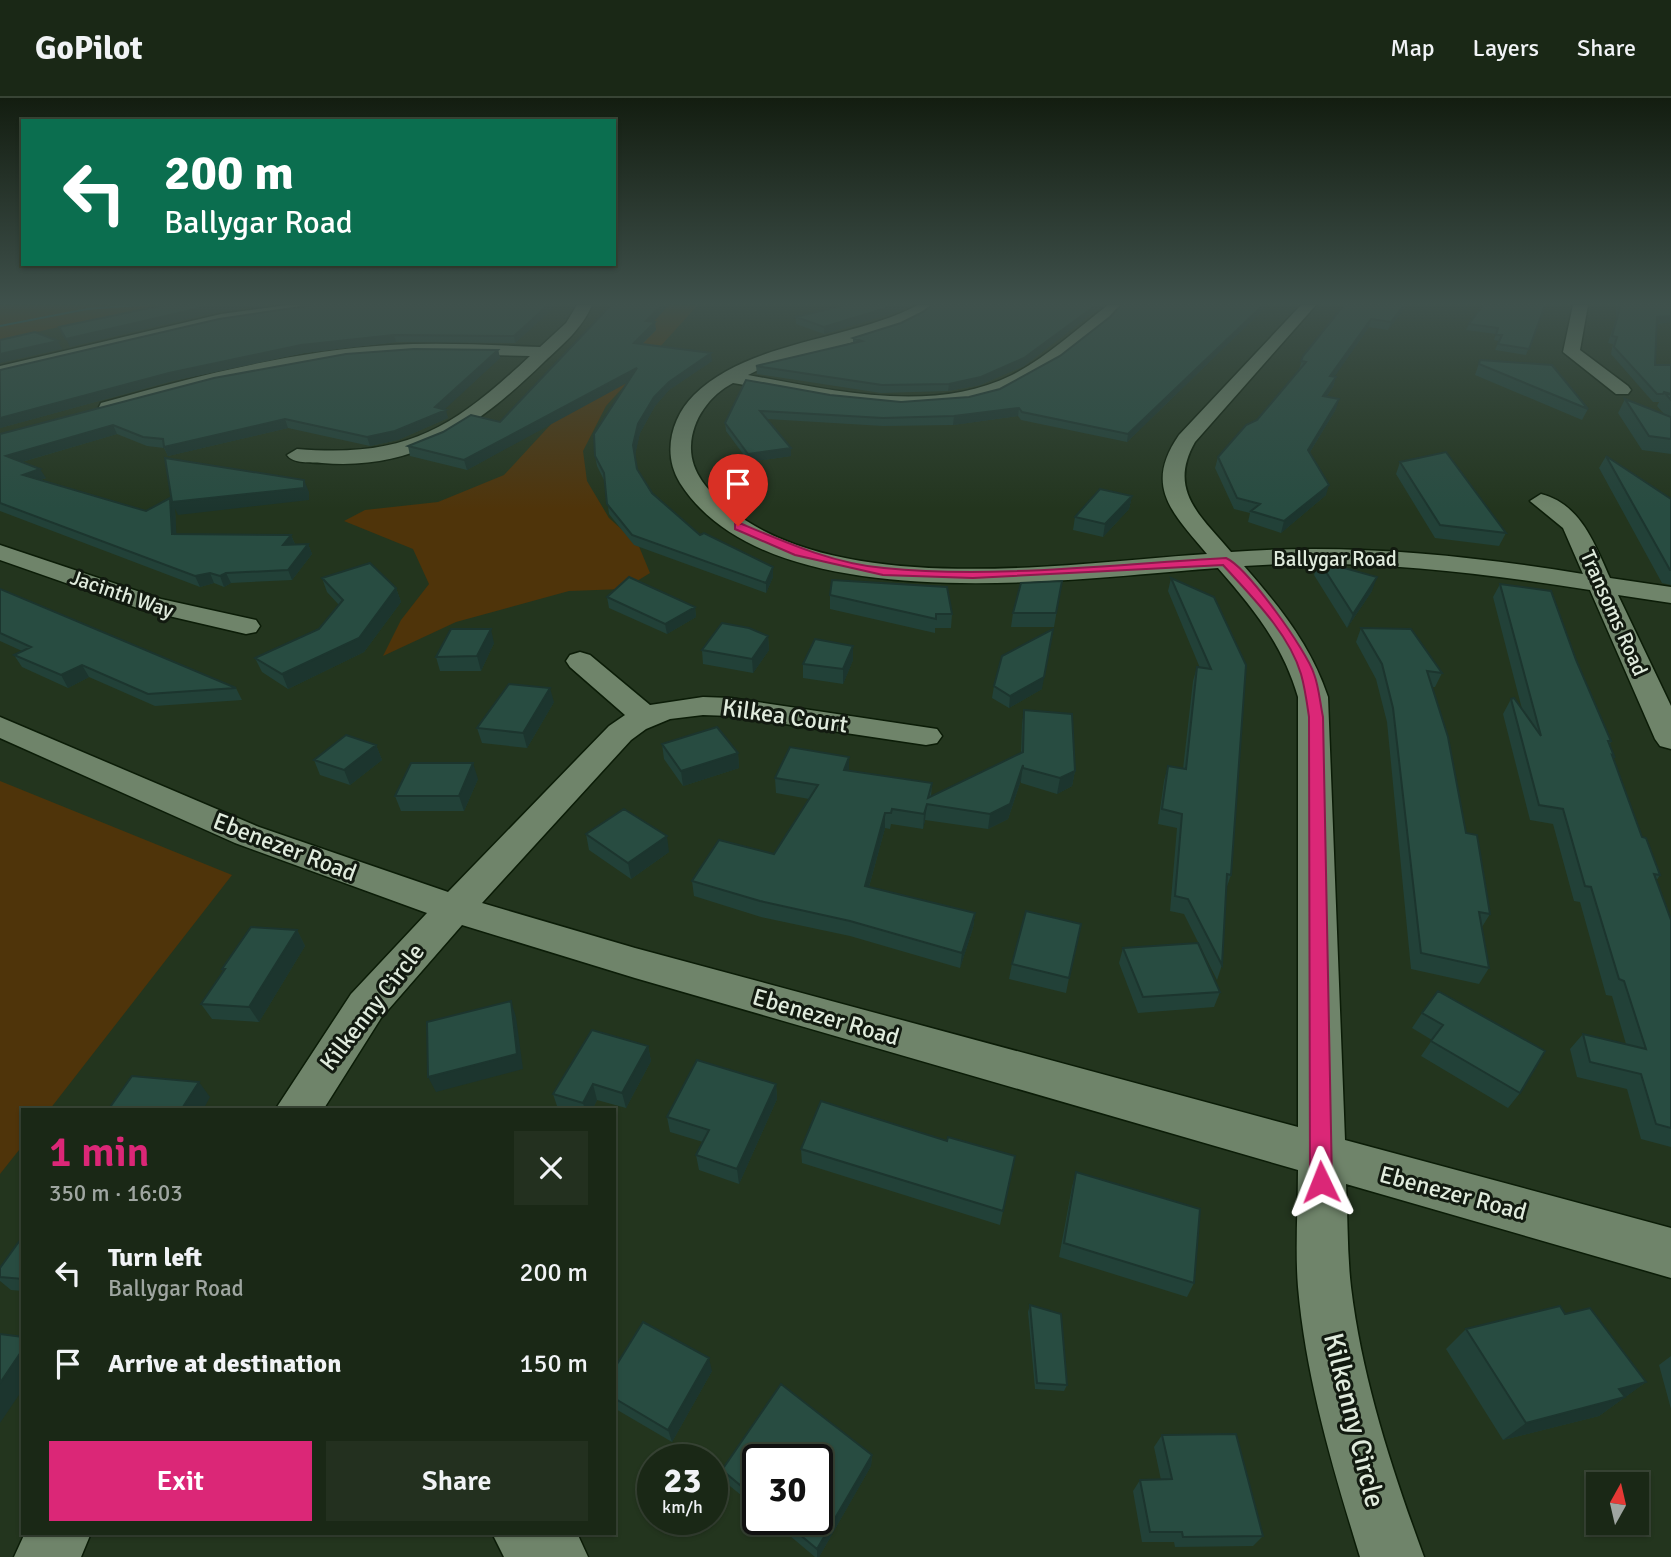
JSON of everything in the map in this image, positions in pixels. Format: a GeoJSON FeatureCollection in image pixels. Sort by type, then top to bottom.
{"type":"FeatureCollection","features":[{"type":"Feature","properties":{"kind":"street"},"geometry":{"type":"LineString","coordinates":[[95,410],[240,373]]}},
{"type":"Feature","properties":{"kind":"street"},"geometry":{"type":"LineString","coordinates":[[297,454],[361,458],[428,441],[468,422],[521,373]]}},
{"type":"Feature","properties":{"kind":"street","name":"Ballygar Road"},"geometry":{"type":"LineString","coordinates":[[741,373],[710,392],[694,410],[679,445],[680,461],[698,494],[714,509],[738,526],[799,552],[883,572],[922,575],[1378,556],[1671,595]]}},
{"type":"Feature","properties":{"kind":"street"},"geometry":{"type":"LineString","coordinates":[[731,377],[883,400],[965,395],[1019,379],[1027,373]]}},
{"type":"Feature","properties":{"kind":"street","name":"Kilkenny Circle"},"geometry":{"type":"LineString","coordinates":[[1247,373],[1186,439],[1173,463],[1174,491],[1183,509],[1297,649],[1313,697],[1316,717],[1320,1156],[1324,1285],[1333,1357],[1349,1422],[1392,1557]]}},
{"type":"Feature","properties":{"kind":"street"},"geometry":{"type":"LineString","coordinates":[[1599,373],[1622,390]]}},
{"type":"Feature","properties":{"kind":"street","name":"Transoms Road"},"geometry":{"type":"LineString","coordinates":[[1541,501],[1573,524],[1671,739]]}},
{"type":"Feature","properties":{"kind":"street","name":"Jacinth Way"},"geometry":{"type":"LineString","coordinates":[[0,552],[152,606],[202,619],[246,626]]}},
{"type":"Feature","properties":{"kind":"street"},"geometry":{"type":"LineString","coordinates":[[580,661],[645,716]]}},
{"type":"Feature","properties":{"kind":"street","name":"Kilkea Court"},"geometry":{"type":"LineString","coordinates":[[453,908],[620,733],[645,716],[682,707],[731,707],[926,736]]}},
{"type":"Feature","properties":{"kind":"street","name":"Ebenezer Road"},"geometry":{"type":"LineString","coordinates":[[0,726],[247,835],[453,908],[648,967],[1671,1253]]}},
{"type":"Feature","properties":{"kind":"street","name":"Kilkenny Circle"},"geometry":{"type":"LineString","coordinates":[[299,1108],[366,1006],[453,908]]}},
{"type":"Feature","properties":{"kind":"street"},"geometry":{"type":"LineString","coordinates":[[46,1557],[59,1535]]}},
{"type":"Feature","properties":{"kind":"street"},"geometry":{"type":"LineString","coordinates":[[526,1535],[557,1557]]}},
{"type":"Feature","properties":{"kind":"shaded area"},"geometry":{"type":"Polygon","coordinates":[[[598,373],[636,373],[606,406],[583,451],[587,481],[609,518],[638,544],[650,573],[624,589],[569,591],[456,622],[383,656],[401,620],[429,584],[413,549],[344,521],[365,510],[438,502],[504,475],[598,373]]]}},
{"type":"Feature","properties":{"kind":"shaded area"},"geometry":{"type":"Polygon","coordinates":[[[0,781],[232,875],[51,1108],[21,1108],[21,1148],[0,1174],[0,781]]]}},
{"type":"Feature","properties":{"kind":"building"},"geometry":{"type":"Polygon","coordinates":[[[0,373],[169,373],[0,418],[0,373]]]}},
{"type":"Feature","properties":{"kind":"building"},"geometry":{"type":"Polygon","coordinates":[[[241,373],[472,373],[435,407],[446,410],[395,431],[367,437],[285,419],[164,447],[163,439],[143,437],[113,425],[6,456],[40,469],[23,475],[146,511],[170,498],[172,534],[291,535],[283,545],[308,544],[288,570],[195,576],[0,503],[0,434],[241,373]]]}},
{"type":"Feature","properties":{"kind":"building"},"geometry":{"type":"Polygon","coordinates":[[[546,373],[627,373],[464,460],[408,446],[443,432],[471,415],[500,422],[546,373]]]}},
{"type":"Feature","properties":{"kind":"building"},"geometry":{"type":"Polygon","coordinates":[[[634,373],[682,373],[654,397],[638,424],[633,445],[637,469],[652,493],[700,535],[704,533],[773,567],[766,583],[632,535],[607,504],[604,473],[595,456],[594,434],[634,373]]]}},
{"type":"Feature","properties":{"kind":"building"},"geometry":{"type":"Polygon","coordinates":[[[803,373],[990,373],[949,384],[882,385],[803,373]]]}},
{"type":"Feature","properties":{"kind":"building"},"geometry":{"type":"Polygon","coordinates":[[[1029,373],[1192,373],[1128,434],[1022,412],[1019,408],[954,416],[883,418],[760,411],[791,448],[748,454],[725,423],[746,380],[830,395],[901,402],[969,397],[1000,389],[1029,373]]]}},
{"type":"Feature","properties":{"kind":"building"},"geometry":{"type":"Polygon","coordinates":[[[1297,373],[1332,373],[1330,376],[1336,377],[1323,396],[1339,399],[1308,450],[1329,485],[1284,521],[1251,511],[1260,504],[1237,498],[1218,457],[1246,425],[1257,420],[1297,373]]]}},
{"type":"Feature","properties":{"kind":"building"},"geometry":{"type":"Polygon","coordinates":[[[1501,373],[1559,373],[1588,409],[1501,373]]]}},
{"type":"Feature","properties":{"kind":"building"},"geometry":{"type":"Polygon","coordinates":[[[1638,373],[1671,373],[1671,394],[1657,394],[1638,373]]]}},
{"type":"Feature","properties":{"kind":"building"},"geometry":{"type":"Polygon","coordinates":[[[1625,399],[1671,417],[1671,439],[1649,436],[1625,399]]]}},
{"type":"Feature","properties":{"kind":"building"},"geometry":{"type":"Polygon","coordinates":[[[1446,452],[1506,533],[1440,525],[1400,462],[1446,452]]]}},
{"type":"Feature","properties":{"kind":"building"},"geometry":{"type":"Polygon","coordinates":[[[1606,456],[1671,499],[1671,570],[1670,570],[1606,456]]]}},
{"type":"Feature","properties":{"kind":"building"},"geometry":{"type":"Polygon","coordinates":[[[165,458],[304,480],[304,488],[172,502],[165,458]]]}},
{"type":"Feature","properties":{"kind":"building"},"geometry":{"type":"Polygon","coordinates":[[[1100,489],[1132,496],[1105,524],[1075,517],[1100,489]]]}},
{"type":"Feature","properties":{"kind":"building"},"geometry":{"type":"Polygon","coordinates":[[[1319,561],[1377,577],[1353,614],[1319,561]]]}},
{"type":"Feature","properties":{"kind":"building"},"geometry":{"type":"Polygon","coordinates":[[[370,563],[396,588],[359,638],[282,674],[255,658],[319,629],[343,600],[322,578],[370,563]]]}},
{"type":"Feature","properties":{"kind":"building"},"geometry":{"type":"Polygon","coordinates":[[[629,577],[695,607],[665,624],[607,597],[629,577]]]}},
{"type":"Feature","properties":{"kind":"building"},"geometry":{"type":"Polygon","coordinates":[[[1171,578],[1214,597],[1246,665],[1231,875],[1227,874],[1222,965],[1188,899],[1175,896],[1182,814],[1162,809],[1168,766],[1186,769],[1197,667],[1211,669],[1171,578]]]}},
{"type":"Feature","properties":{"kind":"building"},"geometry":{"type":"Polygon","coordinates":[[[832,580],[947,587],[952,614],[936,614],[936,619],[830,595],[832,580]]]}},
{"type":"Feature","properties":{"kind":"building"},"geometry":{"type":"Polygon","coordinates":[[[1062,581],[1056,613],[1013,613],[1021,583],[1062,581]]]}},
{"type":"Feature","properties":{"kind":"building"},"geometry":{"type":"Polygon","coordinates":[[[1500,584],[1551,591],[1576,660],[1611,741],[1608,741],[1614,756],[1612,755],[1642,837],[1646,838],[1660,875],[1654,874],[1671,920],[1671,1128],[1656,1124],[1641,1074],[1590,1062],[1583,1034],[1646,1049],[1624,981],[1619,979],[1591,887],[1585,886],[1563,809],[1539,805],[1511,699],[1514,698],[1541,736],[1500,584]]]}},
{"type":"Feature","properties":{"kind":"building"},"geometry":{"type":"Polygon","coordinates":[[[0,589],[236,688],[148,694],[82,665],[61,675],[14,655],[31,647],[0,633],[0,589]]]}},
{"type":"Feature","properties":{"kind":"building"},"geometry":{"type":"Polygon","coordinates":[[[722,623],[749,628],[768,636],[752,659],[702,650],[722,623]]]}},
{"type":"Feature","properties":{"kind":"building"},"geometry":{"type":"Polygon","coordinates":[[[1361,628],[1411,629],[1442,673],[1427,671],[1448,737],[1466,833],[1477,835],[1490,914],[1479,912],[1489,968],[1421,953],[1393,708],[1382,664],[1361,628]]]}},
{"type":"Feature","properties":{"kind":"building"},"geometry":{"type":"Polygon","coordinates":[[[451,629],[491,629],[477,656],[436,657],[451,629]]]}},
{"type":"Feature","properties":{"kind":"building"},"geometry":{"type":"Polygon","coordinates":[[[1053,629],[1044,677],[1010,696],[994,686],[1002,656],[1053,629]]]}},
{"type":"Feature","properties":{"kind":"building"},"geometry":{"type":"Polygon","coordinates":[[[815,639],[853,646],[843,669],[803,664],[815,639]]]}},
{"type":"Feature","properties":{"kind":"building"},"geometry":{"type":"Polygon","coordinates":[[[509,684],[550,688],[523,733],[477,728],[509,684]]]}},
{"type":"Feature","properties":{"kind":"building"},"geometry":{"type":"Polygon","coordinates":[[[1024,710],[1072,714],[1075,771],[1060,778],[1023,768],[1023,765],[1010,804],[990,814],[927,804],[924,814],[892,809],[891,813],[885,813],[865,886],[975,913],[962,953],[692,881],[719,840],[774,854],[818,785],[775,778],[790,747],[849,757],[844,770],[932,783],[928,798],[1023,752],[1024,710]]]}},
{"type":"Feature","properties":{"kind":"building"},"geometry":{"type":"Polygon","coordinates":[[[717,727],[738,753],[681,771],[662,744],[717,727]]]}},
{"type":"Feature","properties":{"kind":"building"},"geometry":{"type":"Polygon","coordinates":[[[346,735],[376,745],[344,770],[314,760],[346,735]]]}},
{"type":"Feature","properties":{"kind":"building"},"geometry":{"type":"Polygon","coordinates":[[[411,763],[473,763],[459,796],[395,796],[411,763]]]}},
{"type":"Feature","properties":{"kind":"building"},"geometry":{"type":"Polygon","coordinates":[[[624,809],[667,836],[628,863],[586,834],[624,809]]]}},
{"type":"Feature","properties":{"kind":"building"},"geometry":{"type":"Polygon","coordinates":[[[1026,911],[1081,924],[1069,978],[1012,964],[1026,911]]]}},
{"type":"Feature","properties":{"kind":"building"},"geometry":{"type":"Polygon","coordinates":[[[251,927],[297,930],[249,1007],[201,1004],[225,969],[222,969],[251,927]]]}},
{"type":"Feature","properties":{"kind":"building"},"geometry":{"type":"Polygon","coordinates":[[[1198,943],[1220,992],[1143,997],[1123,948],[1198,943]]]}},
{"type":"Feature","properties":{"kind":"building"},"geometry":{"type":"Polygon","coordinates":[[[1438,991],[1545,1051],[1520,1093],[1431,1041],[1443,1025],[1422,1013],[1438,991]]]}},
{"type":"Feature","properties":{"kind":"building"},"geometry":{"type":"Polygon","coordinates":[[[511,1001],[517,1054],[428,1077],[427,1022],[511,1001]]]}},
{"type":"Feature","properties":{"kind":"building"},"geometry":{"type":"Polygon","coordinates":[[[592,1030],[648,1046],[622,1093],[593,1084],[583,1103],[553,1094],[592,1030]]]}},
{"type":"Feature","properties":{"kind":"building"},"geometry":{"type":"Polygon","coordinates":[[[697,1060],[776,1084],[737,1169],[696,1155],[709,1130],[667,1117],[697,1060]]]}},
{"type":"Feature","properties":{"kind":"building"},"geometry":{"type":"Polygon","coordinates":[[[132,1076],[199,1082],[182,1108],[109,1108],[132,1076]]]}},
{"type":"Feature","properties":{"kind":"building"},"geometry":{"type":"Polygon","coordinates":[[[821,1101],[947,1141],[948,1137],[1015,1156],[1003,1211],[801,1149],[821,1101]]]}},
{"type":"Feature","properties":{"kind":"building"},"geometry":{"type":"Polygon","coordinates":[[[1076,1172],[1200,1209],[1194,1283],[1064,1243],[1076,1172]]]}},
{"type":"Feature","properties":{"kind":"building"},"geometry":{"type":"Polygon","coordinates":[[[21,1239],[21,1279],[0,1277],[0,1268],[21,1239]]]}},
{"type":"Feature","properties":{"kind":"building"},"geometry":{"type":"Polygon","coordinates":[[[1030,1305],[1061,1314],[1067,1385],[1037,1383],[1030,1305]]]}},
{"type":"Feature","properties":{"kind":"building"},"geometry":{"type":"Polygon","coordinates":[[[1560,1306],[1565,1314],[1590,1308],[1646,1382],[1619,1389],[1625,1397],[1526,1423],[1466,1329],[1560,1306]]]}},
{"type":"Feature","properties":{"kind":"building"},"geometry":{"type":"Polygon","coordinates":[[[643,1322],[709,1358],[668,1430],[616,1399],[616,1366],[643,1322]]]}},
{"type":"Feature","properties":{"kind":"building"},"geometry":{"type":"Polygon","coordinates":[[[0,1334],[21,1337],[21,1352],[0,1383],[0,1334]]]}},
{"type":"Feature","properties":{"kind":"building"},"geometry":{"type":"Polygon","coordinates":[[[781,1384],[872,1455],[833,1522],[833,1444],[742,1444],[742,1487],[728,1475],[728,1461],[781,1384]]]}},
{"type":"Feature","properties":{"kind":"building"},"geometry":{"type":"Polygon","coordinates":[[[1236,1434],[1263,1536],[1183,1537],[1182,1532],[1150,1532],[1140,1480],[1172,1479],[1162,1435],[1236,1434]]]}},
{"type":"Feature","properties":{"kind":"building"},"geometry":{"type":"Polygon","coordinates":[[[800,1535],[825,1535],[817,1549],[800,1535]]]}},
{"type":"Feature","properties":{"kind":"route"},"geometry":{"type":"LineString","coordinates":[[738,526],[799,552],[883,572],[922,575],[973,575],[1226,561],[1297,649],[1308,674],[1313,697],[1316,717],[1321,1182]]}}]}
